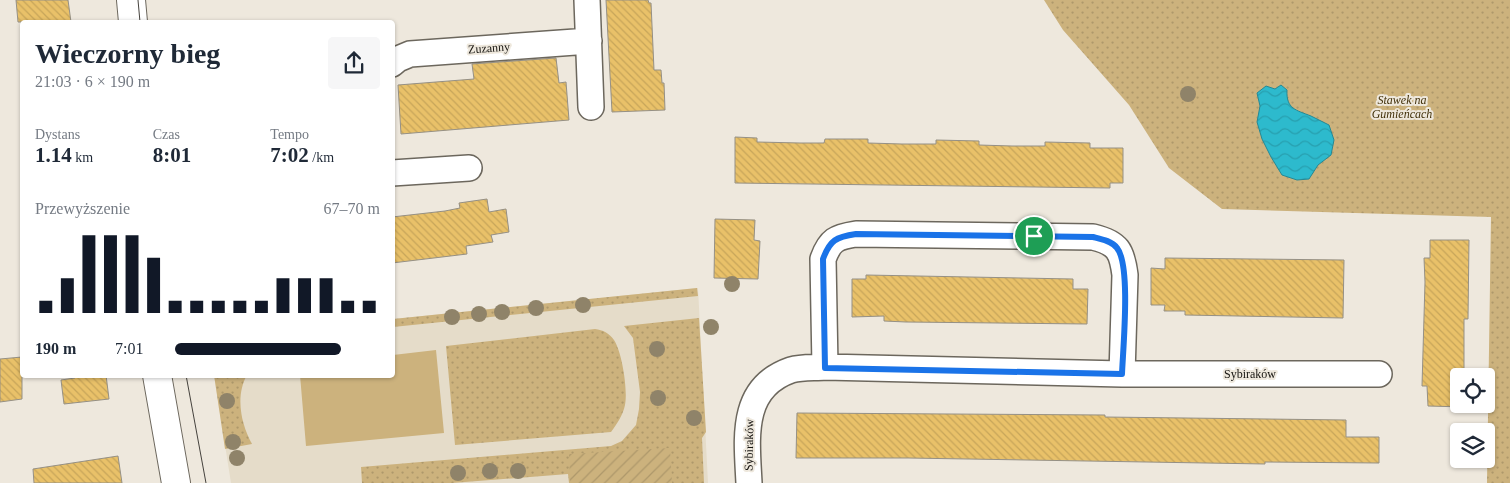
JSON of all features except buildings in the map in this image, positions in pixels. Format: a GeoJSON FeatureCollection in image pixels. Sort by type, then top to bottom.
{"type":"FeatureCollection","features":[{"type":"Feature","properties":{"kind":"street"},"geometry":{"type":"LineString","coordinates":[[131,0],[133,20]]}},
{"type":"Feature","properties":{"kind":"street"},"geometry":{"type":"LineString","coordinates":[[587,0],[591,107]]}},
{"type":"Feature","properties":{"kind":"street","name":"Zuzanny"},"geometry":{"type":"LineString","coordinates":[[395,62],[410,54],[589,41]]}},
{"type":"Feature","properties":{"kind":"street"},"geometry":{"type":"LineString","coordinates":[[395,173],[469,168]]}},
{"type":"Feature","properties":{"kind":"street"},"geometry":{"type":"LineString","coordinates":[[825,368],[823,259],[828,247],[835,239],[856,234],[1093,237],[1106,240],[1117,247],[1123,259],[1125,276],[1122,374]]}},
{"type":"Feature","properties":{"kind":"street","name":"Sybiraków"},"geometry":{"type":"LineString","coordinates":[[749,483],[748,419],[754,402],[764,387],[777,377],[791,370],[825,368],[1122,374],[1379,374]]}},
{"type":"Feature","properties":{"kind":"street"},"geometry":{"type":"LineString","coordinates":[[158,378],[176,483]]}},
{"type":"Feature","properties":{"kind":"shaded area"},"geometry":{"type":"Polygon","coordinates":[[[698,288],[708,483],[231,483],[214,378],[395,378],[395,319],[698,288]]]}},
{"type":"Feature","properties":{"kind":"green space","name":"Stawek na Gumieńcach"},"geometry":{"type":"Polygon","coordinates":[[[1044,0],[1510,0],[1510,483],[1487,483],[1487,468],[1495,468],[1495,423],[1488,423],[1488,413],[1495,413],[1495,368],[1489,368],[1491,217],[1222,209],[1169,168],[1129,105],[1063,30],[1044,0]]]}},
{"type":"Feature","properties":{"kind":"green space"},"geometry":{"type":"Polygon","coordinates":[[[697,288],[698,296],[395,327],[395,319],[697,288]]]}},
{"type":"Feature","properties":{"kind":"green space"},"geometry":{"type":"Polygon","coordinates":[[[699,318],[706,432],[702,438],[704,483],[569,483],[568,474],[452,483],[362,483],[361,467],[611,446],[622,441],[636,425],[640,392],[633,338],[624,326],[699,318]]]}},
{"type":"Feature","properties":{"kind":"green space"},"geometry":{"type":"Polygon","coordinates":[[[595,329],[606,332],[614,340],[620,353],[624,371],[625,405],[620,419],[611,432],[455,445],[446,346],[595,329]]]}},
{"type":"Feature","properties":{"kind":"green space"},"geometry":{"type":"Polygon","coordinates":[[[436,350],[444,433],[306,446],[300,378],[395,378],[395,355],[436,350]]]}},
{"type":"Feature","properties":{"kind":"green space"},"geometry":{"type":"Polygon","coordinates":[[[214,378],[246,378],[240,401],[242,419],[252,444],[225,449],[214,378]]]}},
{"type":"Feature","properties":{"kind":"green space"},"geometry":{"type":"Polygon","coordinates":[[[670,448],[672,483],[570,483],[569,454],[670,448]]]}},
{"type":"Feature","properties":{"kind":"water"},"geometry":{"type":"Polygon","coordinates":[[[1281,85],[1287,90],[1290,105],[1329,125],[1334,140],[1331,155],[1318,165],[1309,179],[1297,180],[1282,175],[1262,139],[1257,122],[1260,106],[1257,93],[1266,86],[1275,89],[1281,85]]]}},
{"type":"Feature","properties":{"kind":"tram line"},"geometry":{"type":"LineString","coordinates":[[138,0],[140,20]]}},
{"type":"Feature","properties":{"kind":"tram line"},"geometry":{"type":"LineString","coordinates":[[187,378],[206,483]]}},
{"type":"Feature","properties":{"kind":"route"},"geometry":{"type":"LineString","coordinates":[[856,234],[1034,236],[1093,237],[1106,240],[1117,247],[1123,259],[1125,276],[1122,374],[825,368],[823,259],[828,247],[835,239],[856,234]]}}]}
